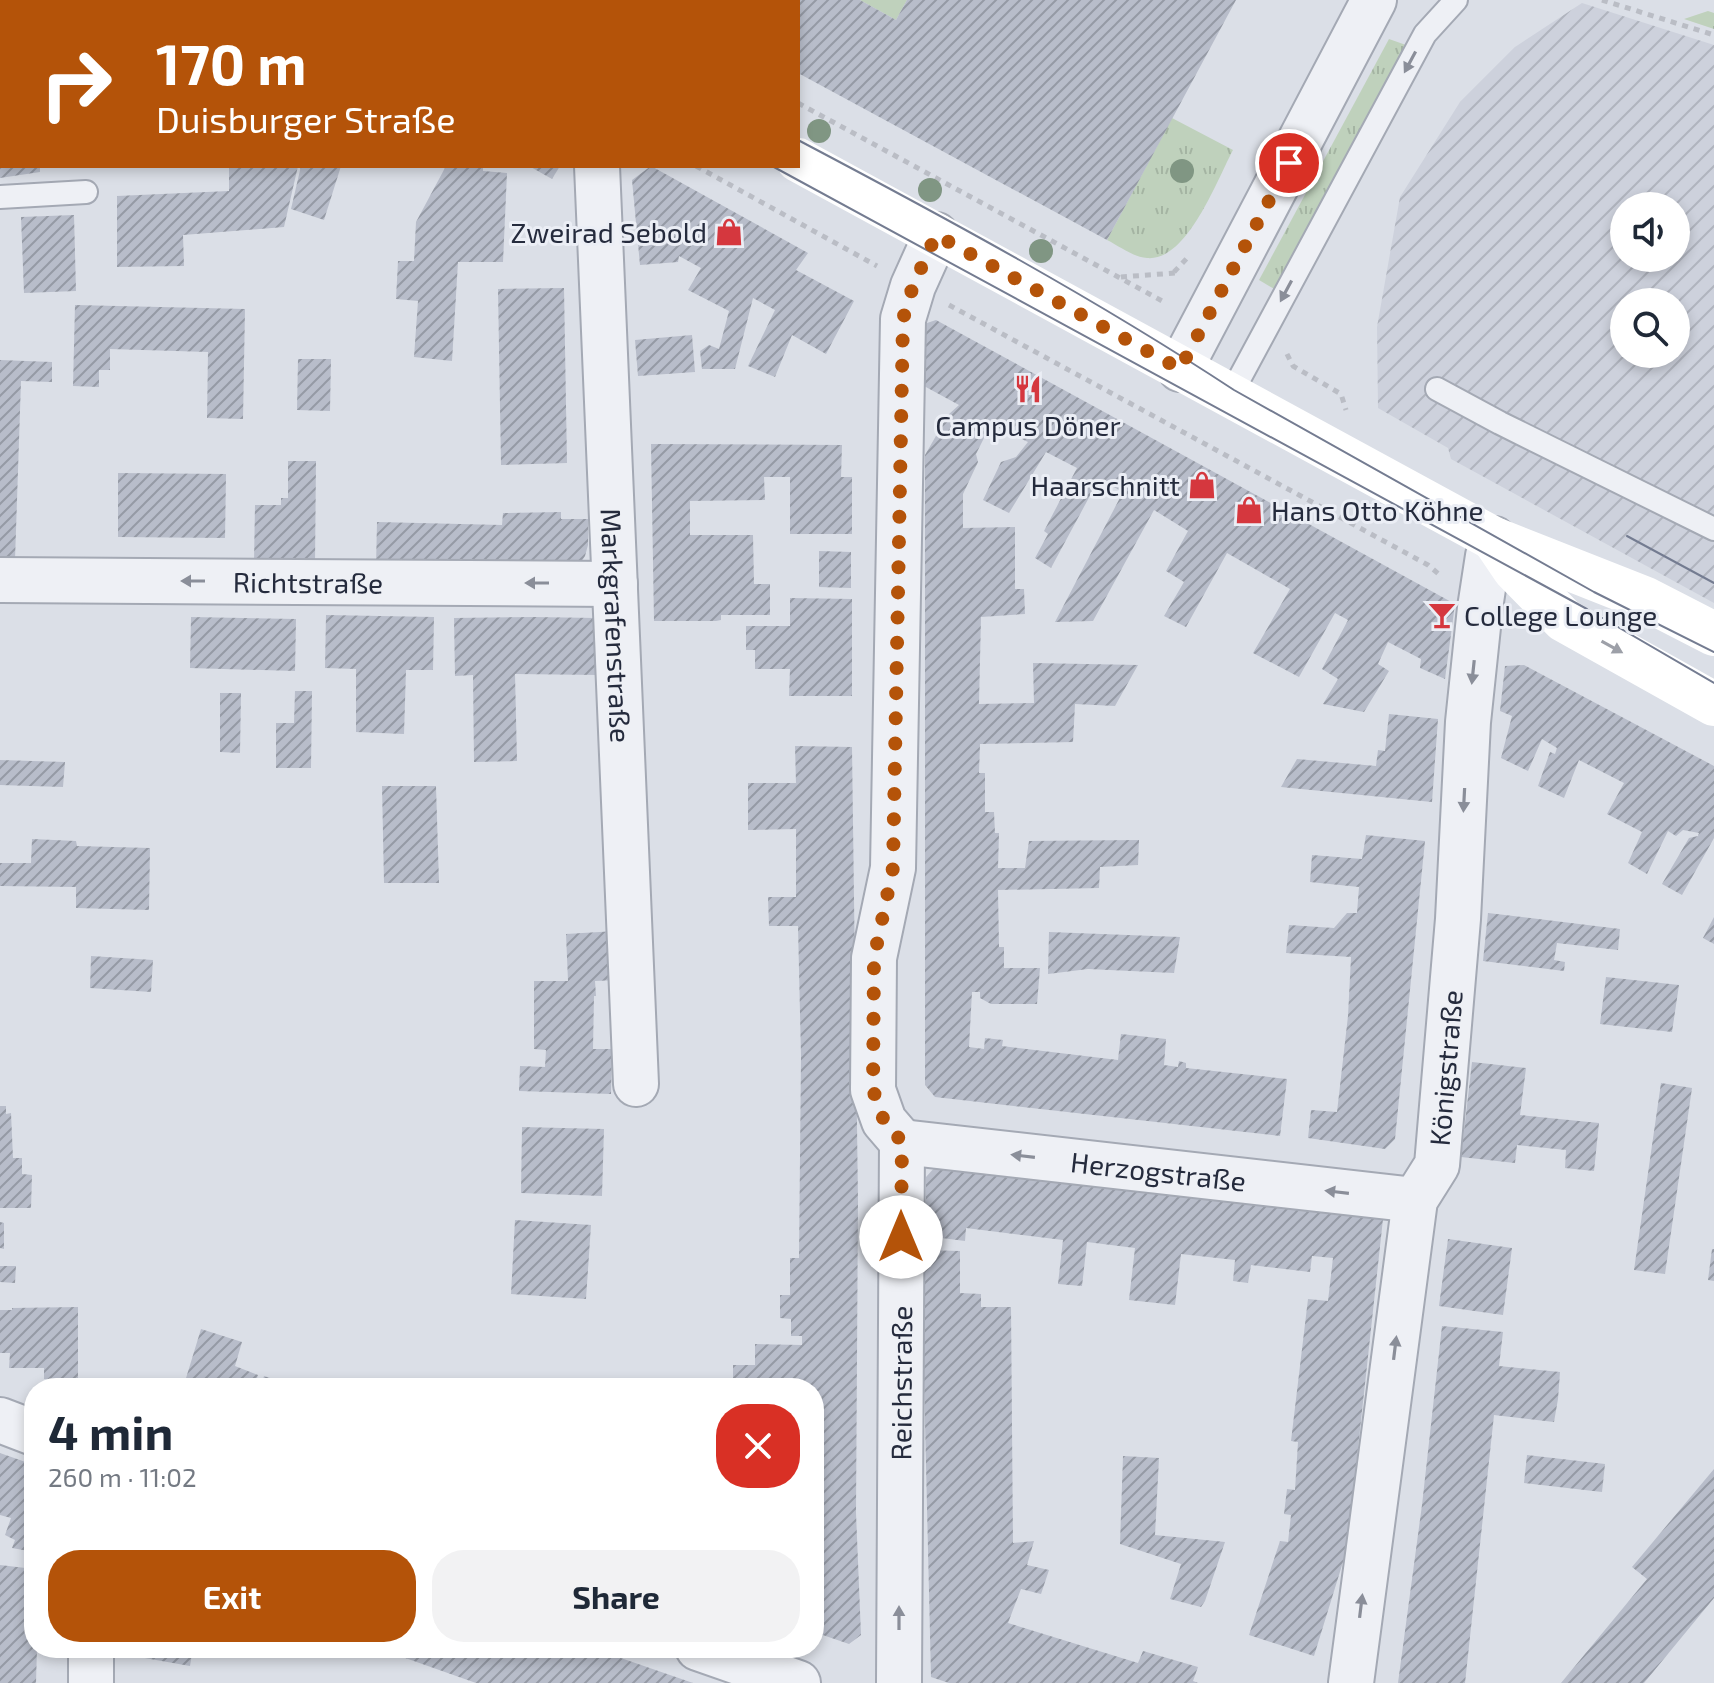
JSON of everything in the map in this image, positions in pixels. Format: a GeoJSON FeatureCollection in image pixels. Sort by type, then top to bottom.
{"type":"FeatureCollection","features":[{"type":"Feature","properties":{"kind":"main road"},"geometry":{"type":"LineString","coordinates":[[800,161],[1494,539],[1646,599],[1714,634]]}},
{"type":"Feature","properties":{"kind":"main road"},"geometry":{"type":"LineString","coordinates":[[1494,539],[1514,569],[1564,620],[1714,704]]}},
{"type":"Feature","properties":{"kind":"street"},"geometry":{"type":"LineString","coordinates":[[1180,369],[1374,0]]}},
{"type":"Feature","properties":{"kind":"street","name":"Markgrafenstraße"},"geometry":{"type":"LineString","coordinates":[[597,168],[636,1084]]}},
{"type":"Feature","properties":{"kind":"street"},"geometry":{"type":"LineString","coordinates":[[902,1142],[884,1121],[873,1090],[874,958],[893,868],[903,319],[913,286],[936,235]]}},
{"type":"Feature","properties":{"kind":"street","name":"Königstraße"},"geometry":{"type":"LineString","coordinates":[[1351,1683],[1415,1200],[1437,1165],[1458,919],[1468,722],[1480,608],[1488,556],[1494,539]]}},
{"type":"Feature","properties":{"kind":"street","name":"Richtstraße"},"geometry":{"type":"LineString","coordinates":[[0,580],[615,584]]}},
{"type":"Feature","properties":{"kind":"street","name":"Herzogstraße"},"geometry":{"type":"LineString","coordinates":[[902,1142],[1415,1200]]}},
{"type":"Feature","properties":{"kind":"street","name":"Reichstraße"},"geometry":{"type":"LineString","coordinates":[[899,1683],[902,1142]]}},
{"type":"Feature","properties":{"kind":"street"},"geometry":{"type":"LineString","coordinates":[[0,1420],[24,1429]]}},
{"type":"Feature","properties":{"kind":"street"},"geometry":{"type":"LineString","coordinates":[[91,1658],[91,1683]]}},
{"type":"Feature","properties":{"kind":"street"},"geometry":{"type":"LineString","coordinates":[[727,1658],[798,1683]]}},
{"type":"Feature","properties":{"kind":"lane"},"geometry":{"type":"LineString","coordinates":[[1230,396],[1425,34],[1456,0]]}},
{"type":"Feature","properties":{"kind":"lane"},"geometry":{"type":"LineString","coordinates":[[0,197],[86,192]]}},
{"type":"Feature","properties":{"kind":"lane"},"geometry":{"type":"LineString","coordinates":[[1437,389],[1714,529]]}},
{"type":"Feature","properties":{"kind":"path"},"geometry":{"type":"LineString","coordinates":[[1602,0],[1714,35]]}},
{"type":"Feature","properties":{"kind":"path"},"geometry":{"type":"LineString","coordinates":[[800,104],[1120,277]]}},
{"type":"Feature","properties":{"kind":"path"},"geometry":{"type":"LineString","coordinates":[[700,168],[1428,565],[1480,608]]}},
{"type":"Feature","properties":{"kind":"shaded area"},"geometry":{"type":"Polygon","coordinates":[[[1582,3],[1714,45],[1714,603],[1451,459],[1448,448],[1378,408],[1377,327],[1400,197],[1460,102],[1515,47],[1582,3]]]}},
{"type":"Feature","properties":{"kind":"green space"},"geometry":{"type":"Polygon","coordinates":[[[860,0],[907,0],[896,20],[860,0]]]}},
{"type":"Feature","properties":{"kind":"green space"},"geometry":{"type":"Polygon","coordinates":[[[1708,11],[1714,13],[1714,29],[1684,19],[1708,11]]]}},
{"type":"Feature","properties":{"kind":"green space"},"geometry":{"type":"Polygon","coordinates":[[[1389,39],[1406,45],[1276,290],[1259,280],[1389,39]]]}},
{"type":"Feature","properties":{"kind":"green space"},"geometry":{"type":"Polygon","coordinates":[[[1172,118],[1233,150],[1188,233],[1162,256],[1147,258],[1107,240],[1172,118]]]}},
{"type":"Feature","properties":{"kind":"building"},"geometry":{"type":"Polygon","coordinates":[[[800,0],[860,0],[896,20],[907,0],[1236,0],[1107,240],[800,74],[800,0]]]}},
{"type":"Feature","properties":{"kind":"building"},"geometry":{"type":"Polygon","coordinates":[[[0,168],[40,168],[40,172],[0,178],[0,168]]]}},
{"type":"Feature","properties":{"kind":"building"},"geometry":{"type":"Polygon","coordinates":[[[229,168],[298,168],[284,227],[183,235],[184,266],[117,267],[117,196],[229,191],[229,168]]]}},
{"type":"Feature","properties":{"kind":"building"},"geometry":{"type":"Polygon","coordinates":[[[301,168],[340,168],[324,220],[291,209],[301,168]]]}},
{"type":"Feature","properties":{"kind":"building"},"geometry":{"type":"Polygon","coordinates":[[[445,168],[483,168],[483,171],[507,173],[503,262],[458,262],[452,361],[414,357],[418,301],[396,299],[398,261],[414,261],[416,222],[445,168]]]}},
{"type":"Feature","properties":{"kind":"building"},"geometry":{"type":"Polygon","coordinates":[[[533,168],[559,168],[552,179],[533,168]]]}},
{"type":"Feature","properties":{"kind":"building"},"geometry":{"type":"Polygon","coordinates":[[[648,168],[655,168],[808,253],[796,270],[854,301],[826,354],[792,335],[775,377],[748,366],[775,310],[753,298],[735,369],[702,369],[700,351],[709,345],[719,349],[729,311],[688,290],[701,268],[679,256],[678,262],[640,265],[632,180],[648,168]]]}},
{"type":"Feature","properties":{"kind":"building"},"geometry":{"type":"Polygon","coordinates":[[[74,215],[76,291],[24,293],[21,217],[74,215]]]}},
{"type":"Feature","properties":{"kind":"building"},"geometry":{"type":"Polygon","coordinates":[[[564,288],[567,463],[501,465],[498,289],[564,288]]]}},
{"type":"Feature","properties":{"kind":"building"},"geometry":{"type":"Polygon","coordinates":[[[75,305],[245,309],[243,419],[207,418],[208,352],[110,349],[110,370],[99,370],[99,387],[73,386],[75,305]]]}},
{"type":"Feature","properties":{"kind":"building"},"geometry":{"type":"Polygon","coordinates":[[[936,320],[1455,604],[1445,679],[1420,668],[1421,659],[1388,642],[1378,664],[1389,671],[1364,712],[1323,704],[1338,679],[1322,669],[1348,620],[1335,613],[1299,677],[1253,653],[1290,589],[1227,553],[1186,627],[1164,616],[1184,582],[1166,571],[1188,531],[1154,510],[1093,621],[1055,622],[1123,492],[1099,479],[1051,568],[1035,558],[1048,534],[1044,531],[1077,468],[1046,452],[1009,513],[983,500],[1001,462],[1016,457],[1028,442],[991,424],[976,454],[978,462],[963,494],[963,528],[1015,527],[1015,589],[1024,589],[1025,614],[981,617],[979,704],[1034,703],[1033,663],[1138,665],[1115,706],[1075,704],[1073,742],[980,744],[979,773],[985,773],[985,812],[994,812],[995,833],[999,833],[998,868],[1025,868],[1029,841],[1139,840],[1138,865],[1100,867],[1099,888],[998,890],[999,947],[1004,947],[1004,968],[1040,968],[1037,1004],[991,1004],[980,998],[980,992],[972,992],[969,1047],[984,1049],[985,1038],[1003,1040],[1002,1046],[1118,1060],[1121,1034],[1166,1039],[1164,1065],[1178,1067],[1179,1061],[1186,1063],[1186,1068],[1287,1079],[1280,1136],[935,1097],[925,1085],[925,455],[948,415],[959,405],[924,386],[924,324],[936,320]]]}},
{"type":"Feature","properties":{"kind":"building"},"geometry":{"type":"Polygon","coordinates":[[[692,335],[695,372],[638,376],[635,340],[692,335]]]}},
{"type":"Feature","properties":{"kind":"building"},"geometry":{"type":"Polygon","coordinates":[[[298,359],[331,359],[330,411],[297,410],[298,359]]]}},
{"type":"Feature","properties":{"kind":"building"},"geometry":{"type":"Polygon","coordinates":[[[0,360],[52,362],[52,382],[21,381],[15,560],[0,559],[0,360]]]}},
{"type":"Feature","properties":{"kind":"building"},"geometry":{"type":"Polygon","coordinates":[[[651,444],[842,445],[841,477],[852,477],[852,534],[790,534],[790,477],[764,477],[765,500],[690,501],[690,535],[753,535],[754,584],[770,584],[770,615],[721,615],[721,620],[716,621],[654,621],[651,444]]]}},
{"type":"Feature","properties":{"kind":"building"},"geometry":{"type":"Polygon","coordinates":[[[288,461],[316,461],[315,564],[254,563],[255,505],[281,505],[281,498],[288,498],[288,461]]]}},
{"type":"Feature","properties":{"kind":"building"},"geometry":{"type":"Polygon","coordinates":[[[118,473],[226,474],[225,538],[118,537],[118,473]]]}},
{"type":"Feature","properties":{"kind":"building"},"geometry":{"type":"Polygon","coordinates":[[[561,512],[561,519],[588,519],[588,545],[580,564],[376,567],[377,522],[502,525],[503,513],[561,512]]]}},
{"type":"Feature","properties":{"kind":"building"},"geometry":{"type":"Polygon","coordinates":[[[819,551],[851,552],[851,588],[819,587],[819,551]]]}},
{"type":"Feature","properties":{"kind":"building"},"geometry":{"type":"Polygon","coordinates":[[[790,598],[852,599],[852,696],[789,696],[790,669],[755,669],[755,650],[746,650],[746,626],[790,626],[790,598]]]}},
{"type":"Feature","properties":{"kind":"building"},"geometry":{"type":"Polygon","coordinates":[[[326,615],[434,617],[433,670],[406,670],[404,734],[356,732],[356,669],[325,668],[326,615]]]}},
{"type":"Feature","properties":{"kind":"building"},"geometry":{"type":"Polygon","coordinates":[[[191,617],[296,619],[295,671],[190,668],[191,617]]]}},
{"type":"Feature","properties":{"kind":"building"},"geometry":{"type":"Polygon","coordinates":[[[454,618],[596,618],[598,675],[515,674],[517,761],[474,762],[473,675],[455,676],[454,618]]]}},
{"type":"Feature","properties":{"kind":"building"},"geometry":{"type":"Polygon","coordinates":[[[1524,665],[1714,766],[1714,838],[1682,895],[1662,884],[1689,838],[1699,833],[1683,830],[1676,836],[1668,831],[1647,874],[1628,863],[1642,832],[1607,814],[1624,783],[1579,760],[1564,798],[1538,786],[1550,752],[1555,754],[1557,748],[1542,739],[1528,771],[1501,758],[1512,716],[1500,711],[1505,666],[1524,665]]]}},
{"type":"Feature","properties":{"kind":"building"},"geometry":{"type":"Polygon","coordinates":[[[295,691],[312,691],[311,768],[276,768],[276,723],[294,723],[295,691]]]}},
{"type":"Feature","properties":{"kind":"building"},"geometry":{"type":"Polygon","coordinates":[[[220,693],[241,693],[240,753],[220,752],[220,693]]]}},
{"type":"Feature","properties":{"kind":"building"},"geometry":{"type":"Polygon","coordinates":[[[1389,714],[1438,719],[1432,802],[1281,787],[1297,759],[1376,766],[1378,750],[1385,751],[1389,714]]]}},
{"type":"Feature","properties":{"kind":"building"},"geometry":{"type":"Polygon","coordinates":[[[795,746],[852,747],[858,1201],[856,1513],[861,1635],[849,1644],[824,1635],[824,1378],[733,1378],[733,1365],[755,1365],[755,1344],[802,1345],[802,1336],[791,1336],[791,1319],[780,1318],[780,1295],[790,1295],[790,1258],[799,1258],[801,1056],[798,926],[769,926],[768,897],[796,897],[796,829],[748,830],[748,783],[796,783],[795,746]]]}},
{"type":"Feature","properties":{"kind":"building"},"geometry":{"type":"Polygon","coordinates":[[[0,760],[65,762],[63,787],[0,785],[0,760]]]}},
{"type":"Feature","properties":{"kind":"building"},"geometry":{"type":"Polygon","coordinates":[[[382,786],[436,786],[439,883],[384,883],[382,786]]]}},
{"type":"Feature","properties":{"kind":"building"},"geometry":{"type":"Polygon","coordinates":[[[1366,835],[1425,841],[1395,1139],[1385,1149],[1308,1138],[1311,1110],[1337,1112],[1351,957],[1286,953],[1289,925],[1334,928],[1347,913],[1357,913],[1359,887],[1310,882],[1312,855],[1362,859],[1366,835]]]}},
{"type":"Feature","properties":{"kind":"building"},"geometry":{"type":"Polygon","coordinates":[[[32,839],[76,841],[77,846],[150,848],[149,910],[76,908],[76,887],[0,886],[0,863],[31,863],[32,839]]]}},
{"type":"Feature","properties":{"kind":"building"},"geometry":{"type":"Polygon","coordinates":[[[1488,913],[1620,929],[1618,950],[1557,943],[1554,960],[1565,962],[1564,971],[1483,961],[1488,913]]]}},
{"type":"Feature","properties":{"kind":"building"},"geometry":{"type":"Polygon","coordinates":[[[1714,917],[1714,944],[1703,938],[1714,917]]]}},
{"type":"Feature","properties":{"kind":"building"},"geometry":{"type":"Polygon","coordinates":[[[616,931],[618,980],[595,981],[594,996],[593,1049],[612,1049],[611,1094],[519,1091],[520,1066],[545,1067],[546,1050],[534,1049],[534,981],[568,981],[566,934],[616,931]]]}},
{"type":"Feature","properties":{"kind":"building"},"geometry":{"type":"Polygon","coordinates":[[[1049,932],[1180,937],[1174,973],[1088,969],[1048,974],[1049,932]]]}},
{"type":"Feature","properties":{"kind":"building"},"geometry":{"type":"Polygon","coordinates":[[[91,956],[153,960],[151,992],[90,988],[91,956]]]}},
{"type":"Feature","properties":{"kind":"building"},"geometry":{"type":"Polygon","coordinates":[[[1606,977],[1679,985],[1672,1032],[1600,1024],[1606,977]]]}},
{"type":"Feature","properties":{"kind":"building"},"geometry":{"type":"Polygon","coordinates":[[[1472,1062],[1526,1068],[1520,1115],[1599,1123],[1594,1171],[1565,1168],[1566,1150],[1517,1145],[1515,1163],[1461,1157],[1472,1062]]]}},
{"type":"Feature","properties":{"kind":"building"},"geometry":{"type":"Polygon","coordinates":[[[1661,1083],[1692,1088],[1665,1274],[1634,1270],[1661,1083]]]}},
{"type":"Feature","properties":{"kind":"building"},"geometry":{"type":"Polygon","coordinates":[[[0,1106],[6,1106],[6,1114],[11,1113],[13,1158],[22,1158],[22,1174],[32,1175],[31,1208],[0,1208],[0,1106]]]}},
{"type":"Feature","properties":{"kind":"building"},"geometry":{"type":"Polygon","coordinates":[[[522,1127],[604,1129],[602,1196],[521,1193],[522,1127]]]}},
{"type":"Feature","properties":{"kind":"building"},"geometry":{"type":"Polygon","coordinates":[[[936,1166],[1383,1219],[1347,1549],[1314,1656],[1249,1635],[1280,1541],[1288,1542],[1291,1515],[1284,1514],[1287,1489],[1295,1490],[1298,1442],[1291,1441],[1308,1299],[1328,1301],[1333,1258],[1312,1256],[1310,1272],[1251,1265],[1248,1283],[1233,1281],[1235,1260],[1181,1254],[1175,1305],[1129,1300],[1135,1248],[1087,1242],[1082,1286],[1058,1284],[1063,1240],[966,1228],[965,1241],[926,1236],[926,1177],[936,1166]]]}},
{"type":"Feature","properties":{"kind":"building"},"geometry":{"type":"Polygon","coordinates":[[[515,1220],[591,1225],[586,1299],[511,1294],[515,1220]]]}},
{"type":"Feature","properties":{"kind":"building"},"geometry":{"type":"Polygon","coordinates":[[[0,1222],[4,1223],[4,1249],[0,1248],[0,1222]]]}},
{"type":"Feature","properties":{"kind":"building"},"geometry":{"type":"Polygon","coordinates":[[[1448,1239],[1512,1248],[1503,1315],[1439,1306],[1448,1239]]]}},
{"type":"Feature","properties":{"kind":"building"},"geometry":{"type":"Polygon","coordinates":[[[1714,1249],[1714,1281],[1708,1280],[1714,1249]]]}},
{"type":"Feature","properties":{"kind":"building"},"geometry":{"type":"Polygon","coordinates":[[[924,1250],[960,1251],[960,1293],[981,1294],[981,1307],[1011,1307],[1013,1543],[1034,1541],[1027,1565],[1049,1570],[1041,1594],[1021,1589],[1008,1623],[1138,1663],[1143,1651],[1198,1667],[1193,1681],[1198,1683],[949,1683],[931,1677],[924,1250]]]}},
{"type":"Feature","properties":{"kind":"building"},"geometry":{"type":"Polygon","coordinates":[[[0,1266],[16,1266],[15,1283],[0,1282],[0,1266]]]}},
{"type":"Feature","properties":{"kind":"building"},"geometry":{"type":"Polygon","coordinates":[[[78,1307],[78,1378],[44,1378],[44,1368],[9,1368],[10,1353],[0,1353],[0,1310],[78,1307]]]}},
{"type":"Feature","properties":{"kind":"building"},"geometry":{"type":"Polygon","coordinates":[[[1442,1326],[1503,1332],[1499,1366],[1560,1372],[1558,1399],[1554,1422],[1494,1415],[1465,1683],[1398,1683],[1422,1505],[1442,1326]]]}},
{"type":"Feature","properties":{"kind":"building"},"geometry":{"type":"Polygon","coordinates":[[[201,1329],[242,1342],[235,1366],[258,1375],[257,1378],[186,1378],[201,1329]]]}},
{"type":"Feature","properties":{"kind":"building"},"geometry":{"type":"Polygon","coordinates":[[[0,1453],[24,1461],[24,1550],[12,1548],[15,1540],[5,1535],[11,1518],[0,1515],[0,1453]]]}},
{"type":"Feature","properties":{"kind":"building"},"geometry":{"type":"Polygon","coordinates":[[[1527,1455],[1605,1464],[1602,1492],[1524,1483],[1527,1455]]]}},
{"type":"Feature","properties":{"kind":"building"},"geometry":{"type":"Polygon","coordinates":[[[1123,1456],[1159,1458],[1155,1535],[1225,1542],[1201,1607],[1170,1599],[1181,1564],[1120,1544],[1123,1456]]]}},
{"type":"Feature","properties":{"kind":"building"},"geometry":{"type":"Polygon","coordinates":[[[1714,1469],[1714,1598],[1644,1683],[1561,1683],[1647,1579],[1632,1567],[1714,1469]]]}},
{"type":"Feature","properties":{"kind":"building"},"geometry":{"type":"Polygon","coordinates":[[[0,1565],[24,1568],[24,1658],[37,1658],[36,1683],[0,1683],[0,1565]]]}},
{"type":"Feature","properties":{"kind":"building"},"geometry":{"type":"Polygon","coordinates":[[[145,1658],[191,1658],[190,1666],[145,1658]]]}},
{"type":"Feature","properties":{"kind":"building"},"geometry":{"type":"Polygon","coordinates":[[[405,1658],[621,1658],[693,1683],[476,1683],[405,1658]]]}},
{"type":"Feature","properties":{"kind":"tram line"},"geometry":{"type":"LineString","coordinates":[[800,141],[1019,260],[1128,323],[1234,390],[1594,592],[1714,652]]}},
{"type":"Feature","properties":{"kind":"tram line"},"geometry":{"type":"LineString","coordinates":[[776,168],[1587,609],[1714,683]]}},
{"type":"Feature","properties":{"kind":"tram line"},"geometry":{"type":"LineString","coordinates":[[1627,536],[1714,583]]}},
{"type":"Feature","properties":{"kind":"place","name":"Zweirad Sebold"},"geometry":{"type":"Point","coordinates":[729,232]}},
{"type":"Feature","properties":{"kind":"place","name":"Campus Döner"},"geometry":{"type":"Point","coordinates":[1028,389]}},
{"type":"Feature","properties":{"kind":"place","name":"Haarschnitt"},"geometry":{"type":"Point","coordinates":[1202,485]}},
{"type":"Feature","properties":{"kind":"place","name":"Hans Otto Köhne"},"geometry":{"type":"Point","coordinates":[1249,510]}},
{"type":"Feature","properties":{"kind":"place","name":"College Lounge"},"geometry":{"type":"Point","coordinates":[1442,615]}},
{"type":"Feature","properties":{"kind":"route"},"geometry":{"type":"LineString","coordinates":[[901,1237],[902,1142],[884,1121],[873,1090],[874,958],[893,868],[903,319],[913,286],[936,235],[1180,369],[1289,163]]}}]}
